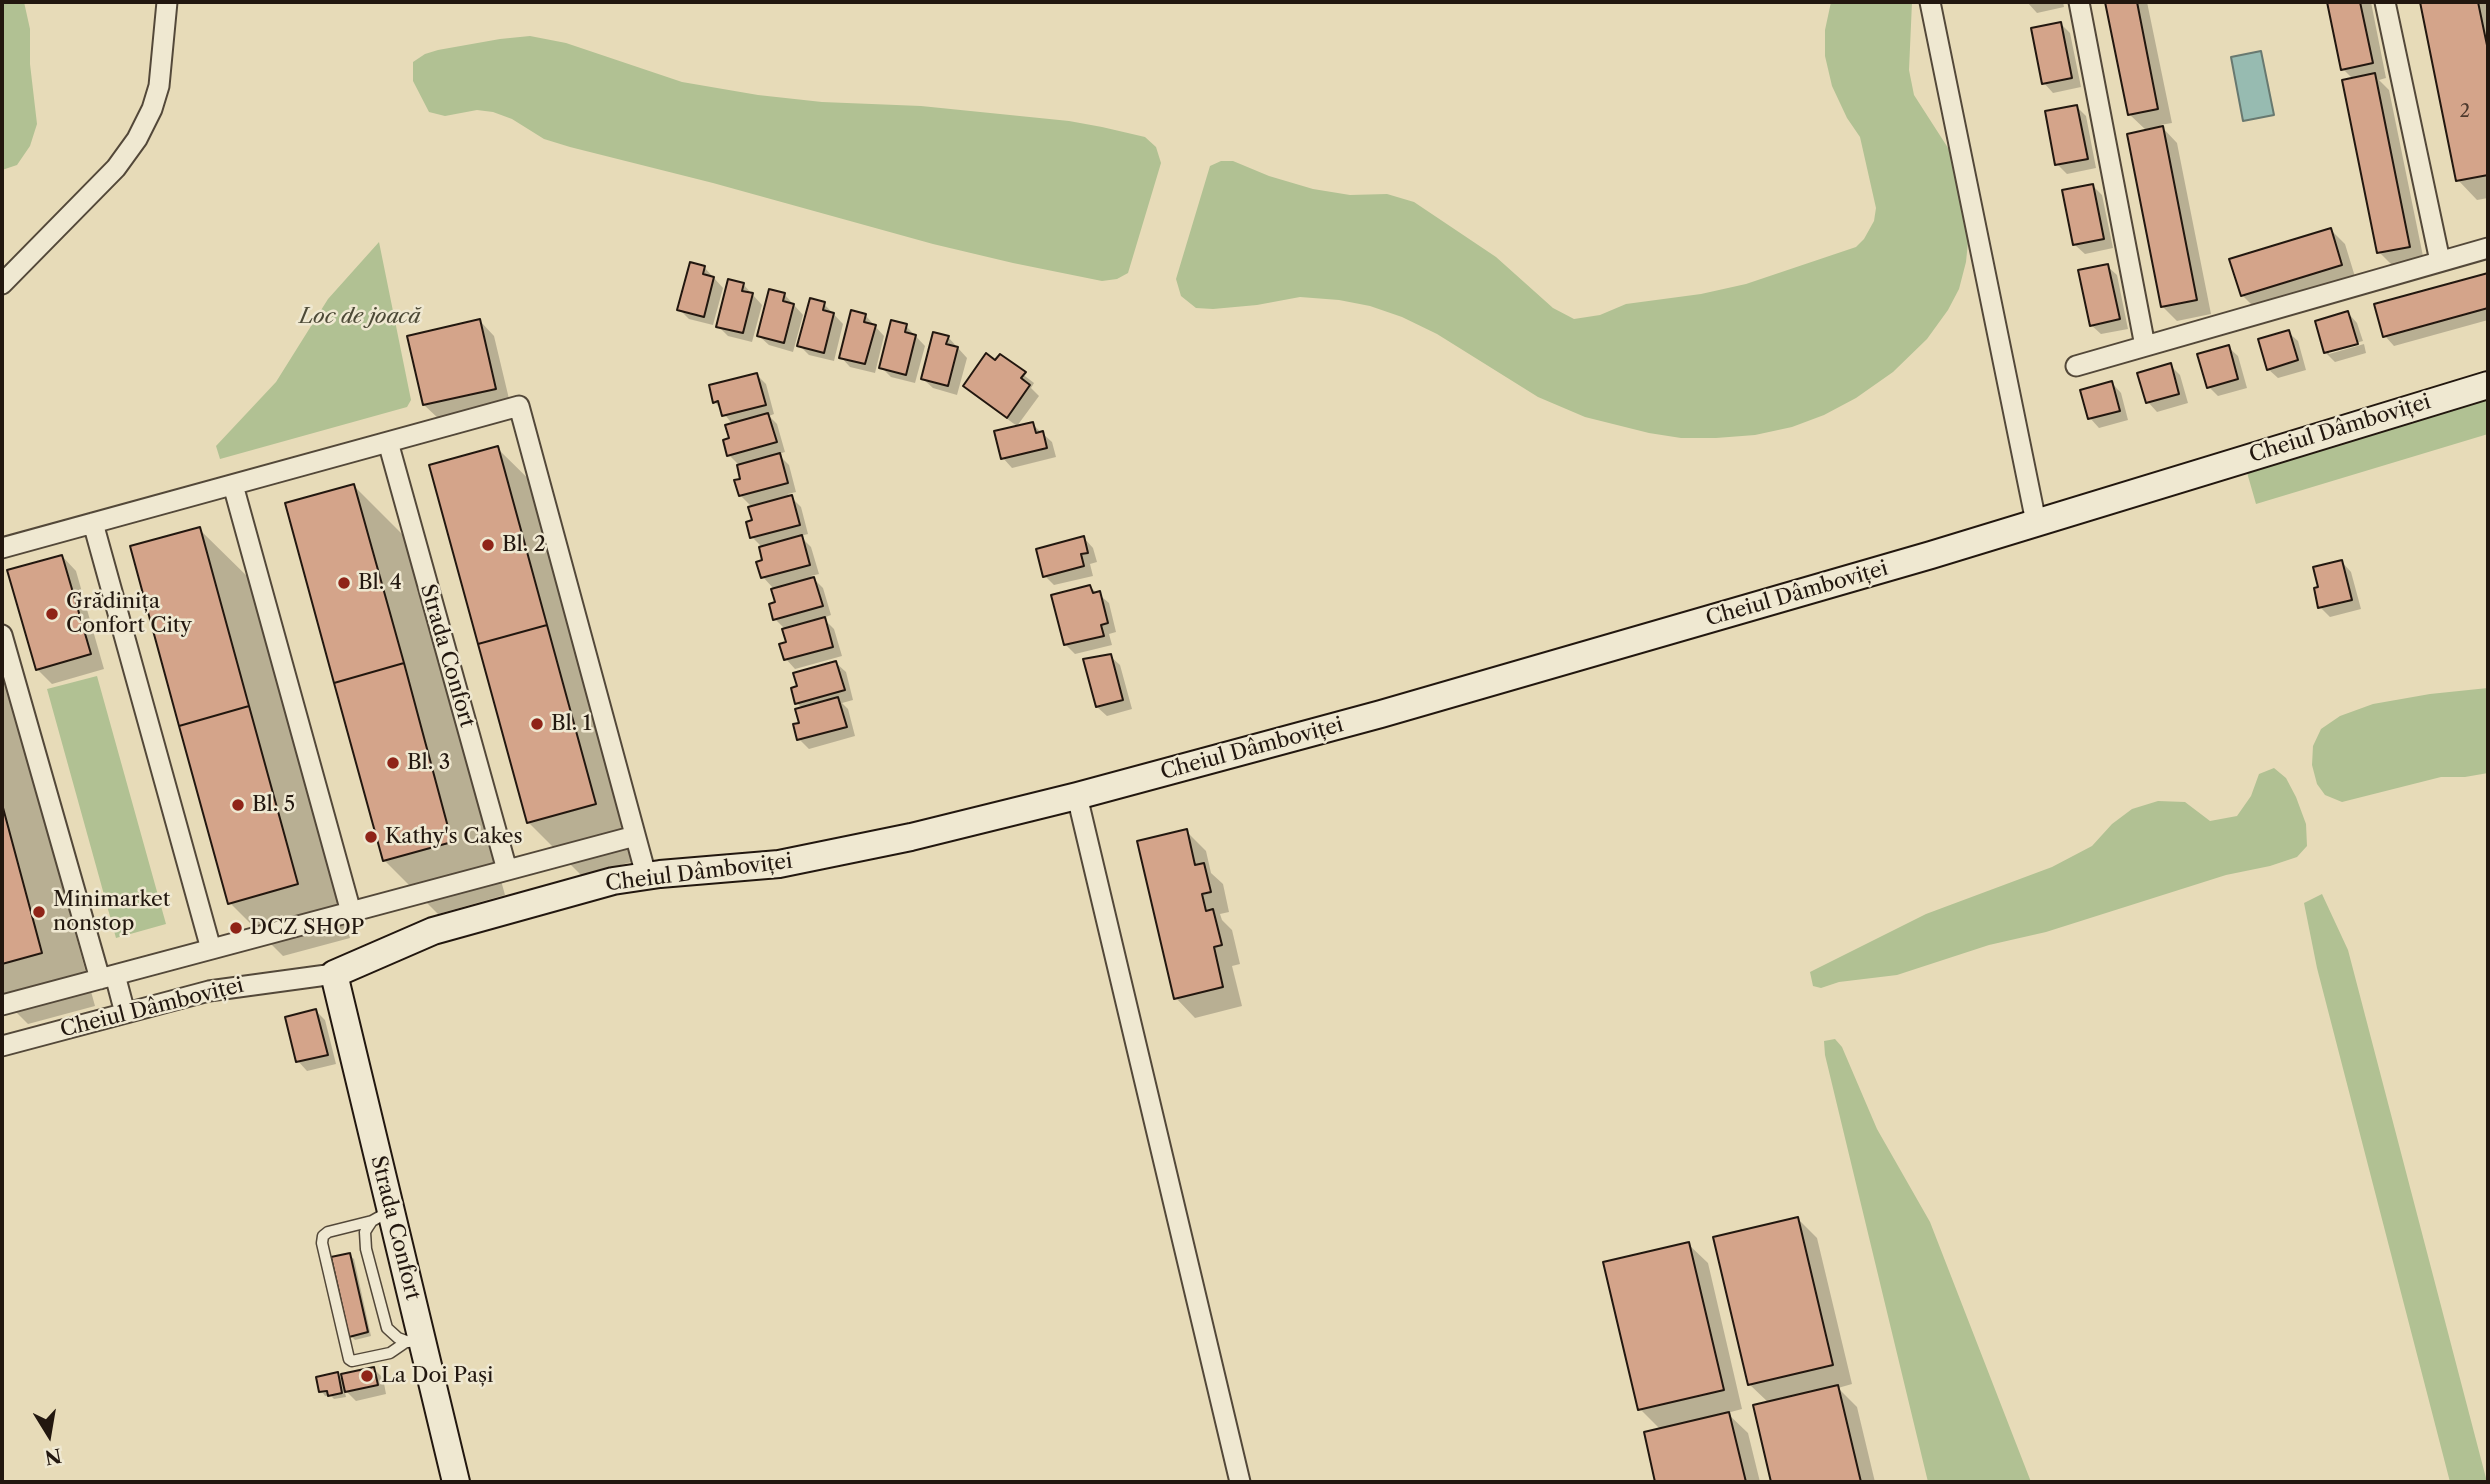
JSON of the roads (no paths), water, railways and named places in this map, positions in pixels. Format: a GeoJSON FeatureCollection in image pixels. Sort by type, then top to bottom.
{"type":"FeatureCollection","features":[{"type":"Feature","properties":{"kind":"street"},"geometry":{"type":"LineString","coordinates":[[2,284],[116,168],[137,139],[152,110],[159,86],[167,2]]}},
{"type":"Feature","properties":{"kind":"street"},"geometry":{"type":"LineString","coordinates":[[1930,2],[2036,522]]}},
{"type":"Feature","properties":{"kind":"street"},"geometry":{"type":"LineString","coordinates":[[2079,2],[2145,346]]}},
{"type":"Feature","properties":{"kind":"street"},"geometry":{"type":"LineString","coordinates":[[2385,2],[2440,261]]}},
{"type":"Feature","properties":{"kind":"street"},"geometry":{"type":"LineString","coordinates":[[2076,366],[2488,247]]}},
{"type":"Feature","properties":{"kind":"street","name":"Cheiul Dâmboviței"},"geometry":{"type":"LineString","coordinates":[[2,1046],[231,987],[334,974],[399,945],[473,918],[613,881],[646,875],[750,868],[814,858],[1077,796],[1525,674],[2488,385]]}},
{"type":"Feature","properties":{"kind":"street"},"geometry":{"type":"LineString","coordinates":[[2,548],[519,406],[646,875]]}},
{"type":"Feature","properties":{"kind":"street","name":"Strada Confort"},"geometry":{"type":"LineString","coordinates":[[388,442],[507,870]]}},
{"type":"Feature","properties":{"kind":"street"},"geometry":{"type":"LineString","coordinates":[[233,485],[351,912]]}},
{"type":"Feature","properties":{"kind":"street"},"geometry":{"type":"LineString","coordinates":[[93,523],[211,950]]}},
{"type":"Feature","properties":{"kind":"street"},"geometry":{"type":"LineString","coordinates":[[2,635],[107,977],[125,1013]]}},
{"type":"Feature","properties":{"kind":"street"},"geometry":{"type":"LineString","coordinates":[[1077,796],[1240,1482]]}},
{"type":"Feature","properties":{"kind":"street"},"geometry":{"type":"LineString","coordinates":[[2,1005],[635,836]]}},
{"type":"Feature","properties":{"kind":"street","name":"Strada Confort"},"geometry":{"type":"LineString","coordinates":[[334,974],[382,1216],[415,1343],[456,1482]]}},
{"type":"Feature","properties":{"kind":"lane"},"geometry":{"type":"LineString","coordinates":[[382,1216],[328,1232],[321,1243],[349,1359],[352,1361],[390,1353],[415,1343]]}},
{"type":"Feature","properties":{"kind":"water"},"geometry":{"type":"Polygon","coordinates":[[[2261,51],[2274,115],[2243,121],[2231,57],[2261,51]]]}},
{"type":"Feature","properties":{"kind":"place","name":"Bl. 2"},"geometry":{"type":"Point","coordinates":[488,545]}},
{"type":"Feature","properties":{"kind":"place","name":"Bl. 4"},"geometry":{"type":"Point","coordinates":[344,583]}},
{"type":"Feature","properties":{"kind":"place","name":"Grădinița Confort City"},"geometry":{"type":"Point","coordinates":[52,614]}},
{"type":"Feature","properties":{"kind":"place","name":"Bl. 1"},"geometry":{"type":"Point","coordinates":[537,724]}},
{"type":"Feature","properties":{"kind":"place","name":"Bl. 3"},"geometry":{"type":"Point","coordinates":[393,763]}},
{"type":"Feature","properties":{"kind":"place","name":"Bl. 5"},"geometry":{"type":"Point","coordinates":[238,805]}},
{"type":"Feature","properties":{"kind":"place","name":"Kathy's Cakes"},"geometry":{"type":"Point","coordinates":[371,837]}},
{"type":"Feature","properties":{"kind":"place","name":"Minimarket nonstop"},"geometry":{"type":"Point","coordinates":[39,912]}},
{"type":"Feature","properties":{"kind":"place","name":"DCZ SHOP"},"geometry":{"type":"Point","coordinates":[236,928]}},
{"type":"Feature","properties":{"kind":"place","name":"La Doi Pași"},"geometry":{"type":"Point","coordinates":[367,1376]}},
{"type":"Feature","properties":{"kind":"park label","name":"Loc de joacă"},"geometry":{"type":"Point","coordinates":[360,317]}}]}
